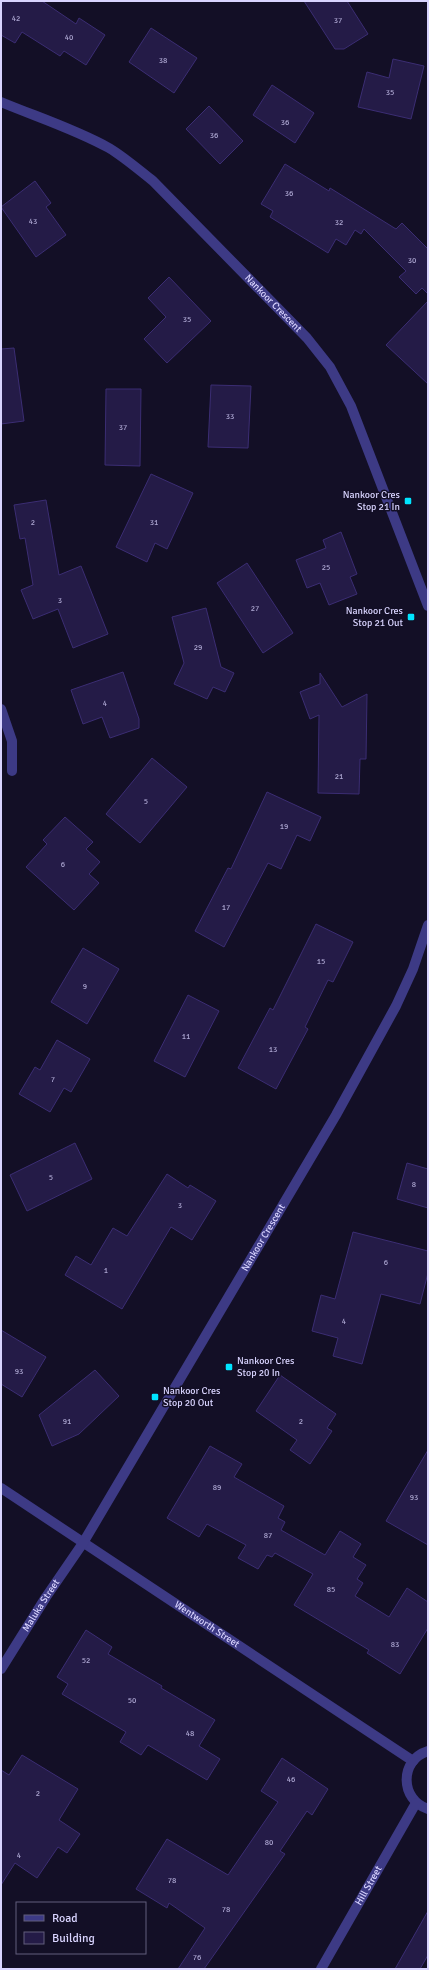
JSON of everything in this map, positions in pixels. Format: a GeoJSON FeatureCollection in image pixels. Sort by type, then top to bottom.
{"type":"FeatureCollection","features":[{"type":"Feature","properties":{"kind":"street","name":"Nankoor Crescent"},"geometry":{"type":"LineString","coordinates":[[1,102],[109,148],[129,162],[153,181],[307,338],[330,367],[351,406],[428,606]]}},
{"type":"Feature","properties":{"kind":"street"},"geometry":{"type":"LineString","coordinates":[[1,710],[12,741],[12,771]]}},
{"type":"Feature","properties":{"kind":"street","name":"Nankoor Crescent"},"geometry":{"type":"LineString","coordinates":[[83,1543],[336,1115],[396,1006],[413,969],[428,925]]}},
{"type":"Feature","properties":{"kind":"street","name":"Wentworth Street"},"geometry":{"type":"LineString","coordinates":[[1,1488],[413,1761]]}},
{"type":"Feature","properties":{"kind":"street","name":"Maluka Street"},"geometry":{"type":"LineString","coordinates":[[1,1669],[46,1597],[83,1543]]}},
{"type":"Feature","properties":{"kind":"street"},"geometry":{"type":"LineString","coordinates":[[428,1751],[417,1756],[406,1773],[408,1793],[416,1803],[428,1809]]}},
{"type":"Feature","properties":{"kind":"street","name":"Hill Street"},"geometry":{"type":"LineString","coordinates":[[321,1969],[416,1803]]}},
{"type":"Feature","properties":{"kind":"building"},"geometry":{"type":"Polygon","coordinates":[[[1,1],[42,1],[76,24],[79,18],[105,35],[86,65],[64,51],[60,56],[22,32],[15,43],[1,35],[1,1]]]}},
{"type":"Feature","properties":{"kind":"building"},"geometry":{"type":"Polygon","coordinates":[[[304,1],[347,1],[368,34],[344,49],[335,49],[304,1]]]}},
{"type":"Feature","properties":{"kind":"building"},"geometry":{"type":"Polygon","coordinates":[[[151,28],[197,58],[174,93],[129,62],[151,28]]]}},
{"type":"Feature","properties":{"kind":"building"},"geometry":{"type":"Polygon","coordinates":[[[393,59],[424,66],[411,119],[358,107],[367,72],[389,78],[393,59]]]}},
{"type":"Feature","properties":{"kind":"building"},"geometry":{"type":"Polygon","coordinates":[[[272,85],[314,113],[295,143],[253,115],[272,85]]]}},
{"type":"Feature","properties":{"kind":"building"},"geometry":{"type":"Polygon","coordinates":[[[209,106],[243,141],[220,164],[186,129],[209,106]]]}},
{"type":"Feature","properties":{"kind":"building"},"geometry":{"type":"Polygon","coordinates":[[[285,164],[329,191],[330,188],[396,229],[402,223],[428,249],[428,294],[422,288],[416,294],[399,277],[406,271],[364,229],[361,234],[355,230],[346,245],[336,239],[328,253],[270,217],[273,211],[261,204],[285,164]]]}},
{"type":"Feature","properties":{"kind":"building"},"geometry":{"type":"Polygon","coordinates":[[[35,181],[51,203],[46,207],[66,235],[36,257],[1,207],[35,181]]]}},
{"type":"Feature","properties":{"kind":"building"},"geometry":{"type":"Polygon","coordinates":[[[169,277],[211,321],[167,363],[144,339],[166,317],[148,298],[169,277]]]}},
{"type":"Feature","properties":{"kind":"building"},"geometry":{"type":"Polygon","coordinates":[[[428,301],[428,384],[386,345],[428,301]]]}},
{"type":"Feature","properties":{"kind":"building"},"geometry":{"type":"Polygon","coordinates":[[[14,348],[24,421],[1,424],[1,349],[14,348]]]}},
{"type":"Feature","properties":{"kind":"building"},"geometry":{"type":"Polygon","coordinates":[[[211,385],[251,386],[248,448],[208,447],[211,385]]]}},
{"type":"Feature","properties":{"kind":"building"},"geometry":{"type":"Polygon","coordinates":[[[106,389],[141,389],[140,466],[105,465],[106,389]]]}},
{"type":"Feature","properties":{"kind":"building"},"geometry":{"type":"Polygon","coordinates":[[[151,474],[193,493],[167,549],[155,543],[147,562],[116,547],[151,474]]]}},
{"type":"Feature","properties":{"kind":"building"},"geometry":{"type":"Polygon","coordinates":[[[46,500],[59,575],[81,566],[108,634],[73,648],[58,609],[33,619],[21,590],[33,585],[25,538],[20,539],[14,505],[46,500]]]}},
{"type":"Feature","properties":{"kind":"building"},"geometry":{"type":"Polygon","coordinates":[[[341,532],[357,574],[350,577],[357,594],[329,605],[320,583],[307,588],[296,560],[326,548],[323,540],[341,532]]]}},
{"type":"Feature","properties":{"kind":"building"},"geometry":{"type":"Polygon","coordinates":[[[247,563],[293,633],[263,653],[217,583],[247,563]]]}},
{"type":"Feature","properties":{"kind":"building"},"geometry":{"type":"Polygon","coordinates":[[[206,608],[221,667],[234,673],[225,692],[213,687],[207,699],[174,684],[184,663],[172,617],[206,608]]]}},
{"type":"Feature","properties":{"kind":"building"},"geometry":{"type":"Polygon","coordinates":[[[123,672],[139,719],[139,728],[110,738],[102,717],[83,724],[71,690],[123,672]]]}},
{"type":"Feature","properties":{"kind":"building"},"geometry":{"type":"Polygon","coordinates":[[[320,673],[342,707],[367,694],[366,759],[360,759],[359,794],[318,793],[319,715],[310,719],[300,692],[320,684],[320,673]]]}},
{"type":"Feature","properties":{"kind":"building"},"geometry":{"type":"Polygon","coordinates":[[[152,758],[187,787],[140,843],[106,814],[152,758]]]}},
{"type":"Feature","properties":{"kind":"building"},"geometry":{"type":"Polygon","coordinates":[[[267,792],[321,817],[310,841],[297,835],[281,869],[268,863],[224,947],[195,931],[228,868],[231,869],[267,792]]]}},
{"type":"Feature","properties":{"kind":"building"},"geometry":{"type":"Polygon","coordinates":[[[65,817],[93,842],[86,849],[100,862],[89,874],[99,883],[74,910],[26,867],[47,844],[43,840],[65,817]]]}},
{"type":"Feature","properties":{"kind":"building"},"geometry":{"type":"Polygon","coordinates":[[[316,924],[353,942],[333,982],[328,980],[305,1027],[308,1029],[276,1089],[238,1068],[270,1008],[273,1010],[316,924]]]}},
{"type":"Feature","properties":{"kind":"building"},"geometry":{"type":"Polygon","coordinates":[[[83,948],[119,969],[87,1024],[51,1002],[83,948]]]}},
{"type":"Feature","properties":{"kind":"building"},"geometry":{"type":"Polygon","coordinates":[[[188,995],[219,1011],[185,1077],[154,1061],[188,995]]]}},
{"type":"Feature","properties":{"kind":"building"},"geometry":{"type":"Polygon","coordinates":[[[57,1040],[90,1059],[71,1092],[64,1088],[50,1112],[19,1094],[35,1067],[40,1070],[57,1040]]]}},
{"type":"Feature","properties":{"kind":"building"},"geometry":{"type":"Polygon","coordinates":[[[75,1143],[92,1179],[27,1211],[10,1175],[75,1143]]]}},
{"type":"Feature","properties":{"kind":"building"},"geometry":{"type":"Polygon","coordinates":[[[407,1163],[428,1169],[428,1208],[397,1199],[407,1163]]]}},
{"type":"Feature","properties":{"kind":"building"},"geometry":{"type":"Polygon","coordinates":[[[167,1174],[188,1188],[190,1185],[216,1201],[192,1240],[171,1227],[122,1309],[65,1275],[76,1256],[91,1265],[113,1228],[127,1236],[167,1174]]]}},
{"type":"Feature","properties":{"kind":"building"},"geometry":{"type":"Polygon","coordinates":[[[353,1232],[428,1251],[428,1273],[420,1304],[381,1294],[362,1364],[333,1356],[338,1338],[312,1331],[321,1295],[335,1299],[353,1232]]]}},
{"type":"Feature","properties":{"kind":"building"},"geometry":{"type":"Polygon","coordinates":[[[1,1330],[46,1357],[22,1397],[1,1384],[1,1330]]]}},
{"type":"Feature","properties":{"kind":"building"},"geometry":{"type":"Polygon","coordinates":[[[95,1370],[119,1396],[79,1434],[52,1446],[39,1415],[95,1370]]]}},
{"type":"Feature","properties":{"kind":"building"},"geometry":{"type":"Polygon","coordinates":[[[280,1375],[336,1414],[327,1428],[332,1431],[310,1464],[290,1450],[297,1440],[256,1411],[280,1375]]]}},
{"type":"Feature","properties":{"kind":"building"},"geometry":{"type":"Polygon","coordinates":[[[210,1446],[242,1464],[234,1477],[284,1506],[278,1518],[285,1522],[281,1530],[325,1555],[340,1531],[361,1544],[353,1557],[366,1565],[357,1579],[363,1583],[355,1596],[389,1617],[407,1588],[428,1602],[428,1628],[400,1674],[367,1653],[369,1650],[294,1605],[313,1574],[275,1553],[272,1557],[267,1555],[258,1569],[238,1558],[246,1545],[207,1524],[199,1537],[167,1518],[210,1446]]]}},
{"type":"Feature","properties":{"kind":"building"},"geometry":{"type":"Polygon","coordinates":[[[428,1450],[428,1545],[386,1521],[428,1450]]]}},
{"type":"Feature","properties":{"kind":"building"},"geometry":{"type":"Polygon","coordinates":[[[86,1630],[112,1647],[108,1654],[215,1720],[199,1746],[220,1759],[207,1780],[148,1745],[141,1755],[120,1742],[126,1732],[62,1694],[68,1684],[57,1677],[86,1630]]]}},
{"type":"Feature","properties":{"kind":"building"},"geometry":{"type":"Polygon","coordinates":[[[22,1755],[78,1789],[59,1820],[80,1834],[67,1853],[58,1847],[37,1878],[15,1863],[1,1885],[1,1770],[9,1775],[22,1755]]]}},
{"type":"Feature","properties":{"kind":"building"},"geometry":{"type":"Polygon","coordinates":[[[282,1758],[328,1789],[312,1815],[307,1811],[280,1851],[285,1854],[204,1969],[178,1969],[205,1928],[169,1903],[167,1908],[136,1889],[167,1839],[228,1875],[278,1802],[261,1791],[282,1758]]]}},
{"type":"Feature","properties":{"kind":"building"},"geometry":{"type":"Polygon","coordinates":[[[428,1911],[428,1955],[420,1969],[395,1969],[428,1911]]]}},
{"type":"Feature","properties":{"kind":"place","name":"Nankoor Cres Stop 21 In"},"geometry":{"type":"Point","coordinates":[408,501]}},
{"type":"Feature","properties":{"kind":"place","name":"Nankoor Cres Stop 21 Out"},"geometry":{"type":"Point","coordinates":[411,617]}},
{"type":"Feature","properties":{"kind":"place","name":"Nankoor Cres Stop 20 In"},"geometry":{"type":"Point","coordinates":[229,1367]}},
{"type":"Feature","properties":{"kind":"place","name":"Nankoor Cres Stop 20 Out"},"geometry":{"type":"Point","coordinates":[155,1397]}}]}
